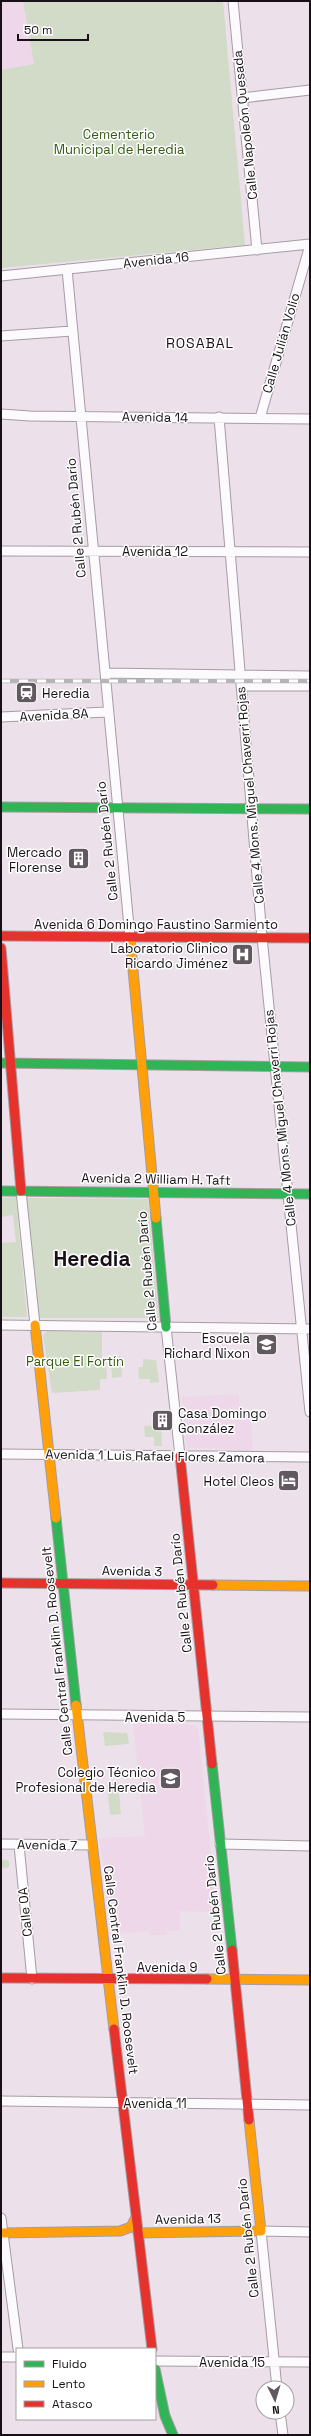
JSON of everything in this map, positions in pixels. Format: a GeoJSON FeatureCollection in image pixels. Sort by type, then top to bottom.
{"type":"FeatureCollection","features":[{"type":"Feature","properties":{"kind":"main road"},"geometry":{"type":"LineString","coordinates":[[1,807],[116,806],[310,809]]}},
{"type":"Feature","properties":{"kind":"main road","name":"Avenida 6 Domingo Faustino Sarmiento"},"geometry":{"type":"LineString","coordinates":[[1,936],[310,938]]}},
{"type":"Feature","properties":{"kind":"main road","name":"Calle 2 Rubén Darío"},"geometry":{"type":"LineString","coordinates":[[130,937],[166,1327]]}},
{"type":"Feature","properties":{"kind":"main road","name":"Calle Central Franklin D. Roosevelt"},"geometry":{"type":"LineString","coordinates":[[1,948],[21,1191]]}},
{"type":"Feature","properties":{"kind":"main road"},"geometry":{"type":"LineString","coordinates":[[1,1063],[310,1067]]}},
{"type":"Feature","properties":{"kind":"main road","name":"Avenida 2 William H. Taft"},"geometry":{"type":"LineString","coordinates":[[1,1191],[310,1194]]}},
{"type":"Feature","properties":{"kind":"main road","name":"Calle Central Franklin D. Roosevelt"},"geometry":{"type":"LineString","coordinates":[[35,1325],[77,1717],[152,2348]]}},
{"type":"Feature","properties":{"kind":"main road","name":"Calle 2 Rubén Darío"},"geometry":{"type":"LineString","coordinates":[[180,1456],[261,2231]]}},
{"type":"Feature","properties":{"kind":"main road","name":"Avenida 3"},"geometry":{"type":"LineString","coordinates":[[1,1583],[310,1586]]}},
{"type":"Feature","properties":{"kind":"main road","name":"Avenida 9"},"geometry":{"type":"LineString","coordinates":[[1,1978],[109,1980],[310,1980]]}},
{"type":"Feature","properties":{"kind":"main road","name":"Avenida 13"},"geometry":{"type":"LineString","coordinates":[[120,2231],[131,2227],[136,2217]]}},
{"type":"Feature","properties":{"kind":"main road"},"geometry":{"type":"LineString","coordinates":[[2,2233],[120,2231],[131,2235],[140,2248]]}},
{"type":"Feature","properties":{"kind":"main road","name":"Avenida 13"},"geometry":{"type":"LineString","coordinates":[[138,2233],[261,2231]]}},
{"type":"Feature","properties":{"kind":"main road"},"geometry":{"type":"LineString","coordinates":[[156,2374],[165,2416],[173,2435]]}},
{"type":"Feature","properties":{"kind":"street","name":"Calle Napoleón Quesada"},"geometry":{"type":"LineString","coordinates":[[233,1],[257,250]]}},
{"type":"Feature","properties":{"kind":"street"},"geometry":{"type":"LineString","coordinates":[[242,98],[310,90]]}},
{"type":"Feature","properties":{"kind":"street","name":"Avenida 16"},"geometry":{"type":"LineString","coordinates":[[1,276],[310,245]]}},
{"type":"Feature","properties":{"kind":"street","name":"Calle Julián Volio"},"geometry":{"type":"LineString","coordinates":[[260,418],[310,245]]}},
{"type":"Feature","properties":{"kind":"street","name":"Calle 2 Rubén Darío"},"geometry":{"type":"LineString","coordinates":[[67,269],[92,551],[105,673],[107,712],[130,937]]}},
{"type":"Feature","properties":{"kind":"street"},"geometry":{"type":"LineString","coordinates":[[1,336],[72,330]]}},
{"type":"Feature","properties":{"kind":"street","name":"Avenida 14"},"geometry":{"type":"LineString","coordinates":[[1,414],[30,416],[80,415],[310,419]]}},
{"type":"Feature","properties":{"kind":"street","name":"Calle 4 Mons. Miguel Chaverri Rojas"},"geometry":{"type":"LineString","coordinates":[[218,417],[262,938],[288,1194],[306,1329],[310,1412]]}},
{"type":"Feature","properties":{"kind":"street","name":"Avenida 12"},"geometry":{"type":"LineString","coordinates":[[1,551],[310,552]]}},
{"type":"Feature","properties":{"kind":"street"},"geometry":{"type":"LineString","coordinates":[[105,673],[310,676]]}},
{"type":"Feature","properties":{"kind":"street"},"geometry":{"type":"LineString","coordinates":[[241,686],[310,686]]}},
{"type":"Feature","properties":{"kind":"street","name":"Avenida 8A"},"geometry":{"type":"LineString","coordinates":[[1,717],[107,712]]}},
{"type":"Feature","properties":{"kind":"street","name":"Calle Central Franklin D. Roosevelt"},"geometry":{"type":"LineString","coordinates":[[21,1191],[35,1325]]}},
{"type":"Feature","properties":{"kind":"street"},"geometry":{"type":"LineString","coordinates":[[1,1325],[306,1329]]}},
{"type":"Feature","properties":{"kind":"street","name":"Calle 2 Rubén Darío"},"geometry":{"type":"LineString","coordinates":[[166,1327],[180,1456]]}},
{"type":"Feature","properties":{"kind":"street","name":"Avenida 1 Luis Rafael Flores Zamora"},"geometry":{"type":"LineString","coordinates":[[1,1454],[310,1457]]}},
{"type":"Feature","properties":{"kind":"street","name":"Avenida 5"},"geometry":{"type":"LineString","coordinates":[[1,1714],[77,1717],[310,1717]]}},
{"type":"Feature","properties":{"kind":"street","name":"Avenida 7"},"geometry":{"type":"LineString","coordinates":[[1,1844],[92,1845]]}},
{"type":"Feature","properties":{"kind":"street"},"geometry":{"type":"LineString","coordinates":[[220,1844],[310,1846]]}},
{"type":"Feature","properties":{"kind":"street","name":"Calle 0A"},"geometry":{"type":"LineString","coordinates":[[19,1845],[32,1979]]}},
{"type":"Feature","properties":{"kind":"street","name":"Avenida 11"},"geometry":{"type":"LineString","coordinates":[[1,2101],[310,2104]]}},
{"type":"Feature","properties":{"kind":"street"},"geometry":{"type":"LineString","coordinates":[[1,2218],[18,2348]]}},
{"type":"Feature","properties":{"kind":"street","name":"Calle 2 Rubén Darío"},"geometry":{"type":"LineString","coordinates":[[261,2231],[276,2380]]}},
{"type":"Feature","properties":{"kind":"street","name":"Avenida 13"},"geometry":{"type":"LineString","coordinates":[[261,2231],[310,2232]]}},
{"type":"Feature","properties":{"kind":"street"},"geometry":{"type":"LineString","coordinates":[[1,2357],[16,2357]]}},
{"type":"Feature","properties":{"kind":"street","name":"Avenida 15"},"geometry":{"type":"LineString","coordinates":[[156,2361],[310,2362]]}},
{"type":"Feature","properties":{"kind":"street"},"geometry":{"type":"LineString","coordinates":[[281,2420],[283,2435]]}},
{"type":"Feature","properties":{"kind":"shaded area"},"geometry":{"type":"Polygon","coordinates":[[[1,1],[23,1],[34,64],[1,70],[1,1]]]}},
{"type":"Feature","properties":{"kind":"shaded area"},"geometry":{"type":"Polygon","coordinates":[[[238,1394],[241,1414],[251,1413],[253,1452],[239,1453],[238,1449],[187,1448],[182,1397],[238,1394]]]}},
{"type":"Feature","properties":{"kind":"shaded area","name":"Colegio Técnico Profesional de Heredia"},"geometry":{"type":"Polygon","coordinates":[[[133,1723],[195,1725],[198,1728],[217,1912],[180,1911],[180,1931],[167,1931],[167,1935],[150,1935],[149,1931],[113,1934],[99,1838],[145,1836],[133,1723]]]}},
{"type":"Feature","properties":{"kind":"green space","name":"Cementerio Municipal de Heredia"},"geometry":{"type":"Polygon","coordinates":[[[23,1],[223,1],[245,245],[1,268],[1,70],[34,64],[23,1]]]}},
{"type":"Feature","properties":{"kind":"green space"},"geometry":{"type":"Polygon","coordinates":[[[16,1197],[27,1317],[1,1317],[1,1243],[16,1242],[13,1215],[1,1217],[1,1198],[16,1197]]]}},
{"type":"Feature","properties":{"kind":"green space"},"geometry":{"type":"Polygon","coordinates":[[[25,1198],[148,1199],[159,1318],[38,1318],[25,1198]]]}},
{"type":"Feature","properties":{"kind":"green space","name":"Parque El Fortín"},"geometry":{"type":"Polygon","coordinates":[[[47,1331],[102,1332],[102,1358],[106,1358],[107,1379],[100,1379],[100,1390],[52,1393],[43,1335],[47,1331]]]}},
{"type":"Feature","properties":{"kind":"green space"},"geometry":{"type":"Polygon","coordinates":[[[121,1356],[122,1377],[112,1378],[111,1357],[121,1356]]]}},
{"type":"Feature","properties":{"kind":"green space"},"geometry":{"type":"Polygon","coordinates":[[[143,1359],[156,1360],[159,1382],[150,1383],[150,1379],[139,1379],[138,1367],[143,1367],[143,1359]]]}},
{"type":"Feature","properties":{"kind":"green space"},"geometry":{"type":"Polygon","coordinates":[[[161,1425],[162,1446],[154,1446],[154,1437],[145,1437],[144,1426],[161,1425]]]}},
{"type":"Feature","properties":{"kind":"green space"},"geometry":{"type":"Polygon","coordinates":[[[103,1732],[127,1733],[129,1744],[105,1746],[103,1732]]]}},
{"type":"Feature","properties":{"kind":"green space"},"geometry":{"type":"Polygon","coordinates":[[[118,1783],[121,1814],[110,1815],[107,1785],[118,1783]]]}},
{"type":"Feature","properties":{"kind":"green space"},"geometry":{"type":"Polygon","coordinates":[[[5,1859],[10,1864],[5,1869],[0,1864],[5,1859]]]}},
{"type":"Feature","properties":{"kind":"railway"},"geometry":{"type":"LineString","coordinates":[[1,681],[310,681]]}},
{"type":"Feature","properties":{"kind":"traffic: fast"},"geometry":{"type":"LineString","coordinates":[[1,807],[310,809]]}},
{"type":"Feature","properties":{"kind":"traffic: fast"},"geometry":{"type":"LineString","coordinates":[[1,1063],[310,1067]]}},
{"type":"Feature","properties":{"kind":"traffic: fast"},"geometry":{"type":"LineString","coordinates":[[1,1191],[310,1194]]}},
{"type":"Feature","properties":{"kind":"traffic: fast"},"geometry":{"type":"LineString","coordinates":[[156,1218],[166,1327]]}},
{"type":"Feature","properties":{"kind":"traffic: fast"},"geometry":{"type":"LineString","coordinates":[[56,1518],[76,1705]]}},
{"type":"Feature","properties":{"kind":"traffic: fast"},"geometry":{"type":"LineString","coordinates":[[212,1764],[232,1950]]}},
{"type":"Feature","properties":{"kind":"traffic: fast"},"geometry":{"type":"LineString","coordinates":[[156,2374],[165,2416],[173,2435]]}},
{"type":"Feature","properties":{"kind":"traffic: slow"},"geometry":{"type":"LineString","coordinates":[[130,937],[156,1218]]}},
{"type":"Feature","properties":{"kind":"traffic: slow"},"geometry":{"type":"LineString","coordinates":[[35,1325],[56,1518]]}},
{"type":"Feature","properties":{"kind":"traffic: slow"},"geometry":{"type":"LineString","coordinates":[[213,1585],[310,1586]]}},
{"type":"Feature","properties":{"kind":"traffic: slow"},"geometry":{"type":"LineString","coordinates":[[76,1705],[114,2029]]}},
{"type":"Feature","properties":{"kind":"traffic: slow"},"geometry":{"type":"LineString","coordinates":[[207,1979],[310,1980]]}},
{"type":"Feature","properties":{"kind":"traffic: slow"},"geometry":{"type":"LineString","coordinates":[[138,2233],[261,2231],[249,2120]]}},
{"type":"Feature","properties":{"kind":"traffic: slow"},"geometry":{"type":"LineString","coordinates":[[1,2233],[120,2231],[131,2227],[136,2217]]}},
{"type":"Feature","properties":{"kind":"traffic: jam"},"geometry":{"type":"LineString","coordinates":[[1,936],[310,938]]}},
{"type":"Feature","properties":{"kind":"traffic: jam"},"geometry":{"type":"LineString","coordinates":[[1,948],[21,1191]]}},
{"type":"Feature","properties":{"kind":"traffic: jam"},"geometry":{"type":"LineString","coordinates":[[180,1456],[212,1764]]}},
{"type":"Feature","properties":{"kind":"traffic: jam"},"geometry":{"type":"LineString","coordinates":[[1,1583],[213,1585]]}},
{"type":"Feature","properties":{"kind":"traffic: jam"},"geometry":{"type":"LineString","coordinates":[[232,1950],[249,2120]]}},
{"type":"Feature","properties":{"kind":"traffic: jam"},"geometry":{"type":"LineString","coordinates":[[1,1978],[207,1979]]}},
{"type":"Feature","properties":{"kind":"traffic: jam"},"geometry":{"type":"LineString","coordinates":[[114,2029],[152,2348]]}},
{"type":"Feature","properties":{"kind":"place","name":"Heredia"},"geometry":{"type":"Point","coordinates":[27,693]}},
{"type":"Feature","properties":{"kind":"place","name":"Mercado Florense"},"geometry":{"type":"Point","coordinates":[78,859]}},
{"type":"Feature","properties":{"kind":"place","name":"Laboratorio Clinico Ricardo Jiménez"},"geometry":{"type":"Point","coordinates":[243,955]}},
{"type":"Feature","properties":{"kind":"place","name":"Escuela Richard Nixon"},"geometry":{"type":"Point","coordinates":[266,1345]}},
{"type":"Feature","properties":{"kind":"place","name":"Casa Domingo González"},"geometry":{"type":"Point","coordinates":[163,1420]}},
{"type":"Feature","properties":{"kind":"place","name":"Hotel Cleos"},"geometry":{"type":"Point","coordinates":[289,1481]}},
{"type":"Feature","properties":{"kind":"place","name":"Colegio Técnico Profesional de Heredia"},"geometry":{"type":"Point","coordinates":[171,1779]}},
{"type":"Feature","properties":{"kind":"district","name":"ROSABAL"},"geometry":{"type":"Point","coordinates":[200,343]}},
{"type":"Feature","properties":{"kind":"district","name":"Heredia"},"geometry":{"type":"Point","coordinates":[92,1258]}}]}
